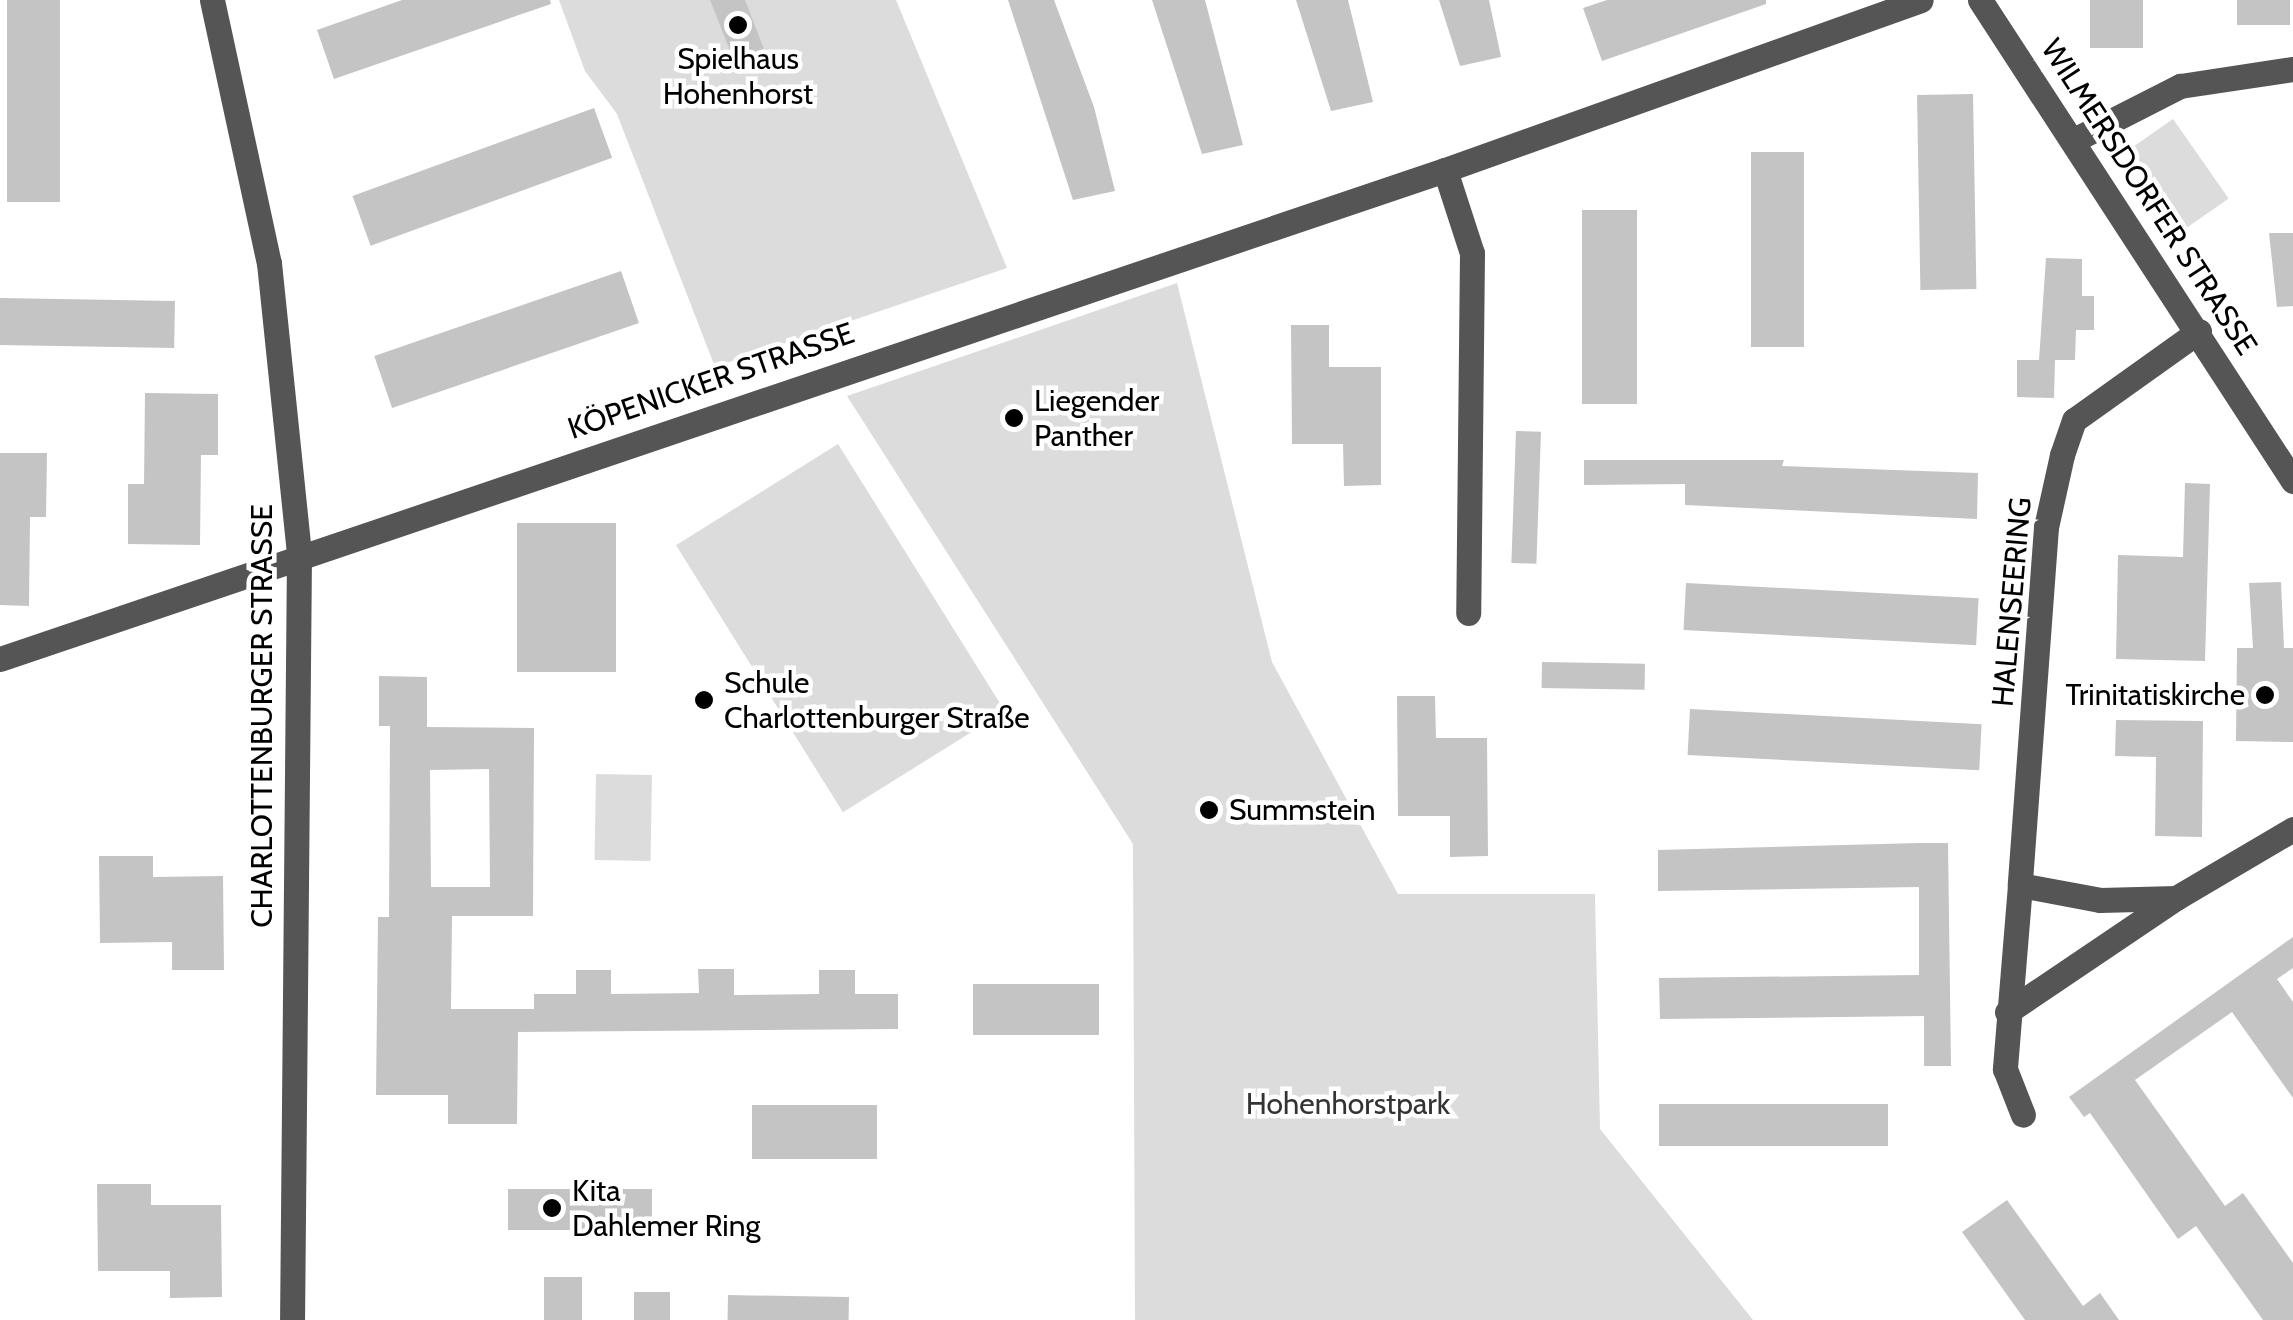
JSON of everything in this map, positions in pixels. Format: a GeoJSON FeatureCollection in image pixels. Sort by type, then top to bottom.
{"type":"FeatureCollection","features":[{"type":"Feature","properties":{"kind":"street","name":"CHARLOTTENBURGER STRASSE"},"geometry":{"type":"LineString","coordinates":[[212,0],[269,263],[300,555],[292,1320]]}},
{"type":"Feature","properties":{"kind":"street","name":"KÖPENICKER STRASSE"},"geometry":{"type":"LineString","coordinates":[[0,659],[1444,170],[1921,0]]}},
{"type":"Feature","properties":{"kind":"street","name":"WILMERSDORFER STRASSE"},"geometry":{"type":"LineString","coordinates":[[1980,0],[2076,138],[2293,481]]}},
{"type":"Feature","properties":{"kind":"street"},"geometry":{"type":"LineString","coordinates":[[2076,138],[2180,86],[2293,69]]}},
{"type":"Feature","properties":{"kind":"street"},"geometry":{"type":"LineString","coordinates":[[1444,170],[1472,253],[1468,613]]}},
{"type":"Feature","properties":{"kind":"street","name":"HALENSEERING"},"geometry":{"type":"LineString","coordinates":[[2023,1115],[2005,1069],[2046,527],[2074,420],[2199,331]]}},
{"type":"Feature","properties":{"kind":"street"},"geometry":{"type":"LineString","coordinates":[[2008,1012],[2176,898],[2293,829]]}},
{"type":"Feature","properties":{"kind":"street"},"geometry":{"type":"LineString","coordinates":[[2020,885],[2100,900],[2176,898]]}},
{"type":"Feature","properties":{"kind":"green space"},"geometry":{"type":"Polygon","coordinates":[[[559,0],[896,0],[1007,268],[715,367],[617,114],[585,71],[559,0]]]}},
{"type":"Feature","properties":{"kind":"green space"},"geometry":{"type":"Polygon","coordinates":[[[2173,119],[2229,198],[2186,228],[2130,149],[2173,119]]]}},
{"type":"Feature","properties":{"kind":"green space","name":"Hohenhorstpark"},"geometry":{"type":"Polygon","coordinates":[[[1177,283],[1272,662],[1398,894],[1595,894],[1600,1129],[1753,1320],[1135,1320],[1133,844],[847,396],[1177,283]]]}},
{"type":"Feature","properties":{"kind":"green space"},"geometry":{"type":"Polygon","coordinates":[[[838,444],[1005,711],[843,812],[676,545],[838,444]]]}},
{"type":"Feature","properties":{"kind":"green space"},"geometry":{"type":"Polygon","coordinates":[[[596,774],[652,775],[650,861],[594,860],[596,774]]]}},
{"type":"Feature","properties":{"kind":"building"},"geometry":{"type":"Polygon","coordinates":[[[7,0],[60,0],[60,202],[7,202],[7,0]]]}},
{"type":"Feature","properties":{"kind":"building"},"geometry":{"type":"Polygon","coordinates":[[[402,0],[550,0],[551,4],[334,79],[317,30],[402,0]]]}},
{"type":"Feature","properties":{"kind":"building","name":"Spielhaus Hohenhorst"},"geometry":{"type":"Polygon","coordinates":[[[710,0],[745,0],[764,49],[734,61],[710,0]]]}},
{"type":"Feature","properties":{"kind":"building"},"geometry":{"type":"Polygon","coordinates":[[[1008,0],[1054,0],[1094,107],[1115,191],[1073,200],[1008,0]]]}},
{"type":"Feature","properties":{"kind":"building"},"geometry":{"type":"Polygon","coordinates":[[[1152,0],[1205,0],[1243,145],[1202,154],[1152,0]]]}},
{"type":"Feature","properties":{"kind":"building"},"geometry":{"type":"Polygon","coordinates":[[[1296,0],[1348,0],[1373,102],[1331,111],[1296,0]]]}},
{"type":"Feature","properties":{"kind":"building"},"geometry":{"type":"Polygon","coordinates":[[[1439,0],[1489,0],[1501,57],[1460,66],[1439,0]]]}},
{"type":"Feature","properties":{"kind":"building"},"geometry":{"type":"Polygon","coordinates":[[[1607,0],[1766,0],[1766,4],[1602,61],[1583,8],[1607,0]]]}},
{"type":"Feature","properties":{"kind":"building"},"geometry":{"type":"Polygon","coordinates":[[[2090,0],[2143,0],[2143,48],[2090,48],[2090,0]]]}},
{"type":"Feature","properties":{"kind":"building"},"geometry":{"type":"Polygon","coordinates":[[[2237,0],[2290,0],[2290,25],[2237,25],[2237,0]]]}},
{"type":"Feature","properties":{"kind":"building"},"geometry":{"type":"Polygon","coordinates":[[[1973,94],[1976,289],[1920,290],[1917,95],[1973,94]]]}},
{"type":"Feature","properties":{"kind":"building"},"geometry":{"type":"Polygon","coordinates":[[[594,108],[612,158],[371,246],[352,196],[594,108]]]}},
{"type":"Feature","properties":{"kind":"building"},"geometry":{"type":"Polygon","coordinates":[[[1751,152],[1804,152],[1804,347],[1751,347],[1751,152]]]}},
{"type":"Feature","properties":{"kind":"building"},"geometry":{"type":"Polygon","coordinates":[[[1582,210],[1637,210],[1637,404],[1582,404],[1582,210]]]}},
{"type":"Feature","properties":{"kind":"building"},"geometry":{"type":"Polygon","coordinates":[[[2269,233],[2293,233],[2293,306],[2277,307],[2269,233]]]}},
{"type":"Feature","properties":{"kind":"building"},"geometry":{"type":"Polygon","coordinates":[[[2046,258],[2082,259],[2082,296],[2094,296],[2094,330],[2076,330],[2075,360],[2055,360],[2054,398],[2017,397],[2017,360],[2039,360],[2046,258]]]}},
{"type":"Feature","properties":{"kind":"building"},"geometry":{"type":"Polygon","coordinates":[[[621,271],[639,323],[392,408],[374,356],[621,271]]]}},
{"type":"Feature","properties":{"kind":"building"},"geometry":{"type":"Polygon","coordinates":[[[0,298],[175,301],[174,348],[0,345],[0,298]]]}},
{"type":"Feature","properties":{"kind":"building"},"geometry":{"type":"Polygon","coordinates":[[[1291,325],[1329,325],[1329,367],[1381,367],[1381,485],[1344,486],[1343,444],[1292,444],[1291,325]]]}},
{"type":"Feature","properties":{"kind":"building"},"geometry":{"type":"Polygon","coordinates":[[[145,393],[218,394],[218,455],[201,455],[200,545],[128,544],[128,484],[144,484],[145,393]]]}},
{"type":"Feature","properties":{"kind":"building"},"geometry":{"type":"Polygon","coordinates":[[[1516,431],[1541,432],[1536,564],[1511,563],[1516,431]]]}},
{"type":"Feature","properties":{"kind":"building"},"geometry":{"type":"Polygon","coordinates":[[[0,453],[47,453],[46,517],[30,517],[29,606],[0,605],[0,453]]]}},
{"type":"Feature","properties":{"kind":"building"},"geometry":{"type":"Polygon","coordinates":[[[1584,460],[1784,460],[1782,466],[1978,473],[1977,519],[1685,505],[1685,484],[1584,485],[1584,460]]]}},
{"type":"Feature","properties":{"kind":"building"},"geometry":{"type":"Polygon","coordinates":[[[2185,483],[2210,484],[2205,661],[2116,659],[2118,555],[2183,557],[2185,483]]]}},
{"type":"Feature","properties":{"kind":"building"},"geometry":{"type":"Polygon","coordinates":[[[517,523],[616,523],[616,672],[517,672],[517,523]]]}},
{"type":"Feature","properties":{"kind":"building","name":"Trinitatiskirche"},"geometry":{"type":"Polygon","coordinates":[[[2281,582],[2284,648],[2293,648],[2293,742],[2236,741],[2237,648],[2253,648],[2249,583],[2281,582]]]}},
{"type":"Feature","properties":{"kind":"building"},"geometry":{"type":"Polygon","coordinates":[[[1686,583],[1979,598],[1976,645],[1684,630],[1686,583]]]}},
{"type":"Feature","properties":{"kind":"building"},"geometry":{"type":"Polygon","coordinates":[[[1542,662],[1645,664],[1645,690],[1542,688],[1542,662]]]}},
{"type":"Feature","properties":{"kind":"building"},"geometry":{"type":"Polygon","coordinates":[[[379,676],[427,677],[427,727],[534,728],[533,916],[452,916],[451,1009],[534,1009],[534,994],[576,994],[576,970],[611,970],[611,994],[699,993],[698,969],[734,969],[734,995],[819,994],[819,970],[855,970],[855,994],[898,994],[898,1029],[518,1032],[517,1124],[448,1124],[448,1095],[376,1095],[378,917],[389,917],[390,726],[379,726],[379,676]],[[489,769],[430,770],[431,887],[490,887],[489,769]]]}},
{"type":"Feature","properties":{"kind":"building"},"geometry":{"type":"Polygon","coordinates":[[[1397,696],[1435,696],[1436,738],[1487,738],[1488,856],[1450,857],[1450,816],[1398,816],[1397,696]]]}},
{"type":"Feature","properties":{"kind":"building"},"geometry":{"type":"Polygon","coordinates":[[[1690,709],[1982,724],[1979,770],[1688,755],[1690,709]]]}},
{"type":"Feature","properties":{"kind":"building"},"geometry":{"type":"Polygon","coordinates":[[[2116,720],[2203,721],[2202,837],[2155,836],[2156,757],[2115,756],[2116,720]]]}},
{"type":"Feature","properties":{"kind":"building"},"geometry":{"type":"Polygon","coordinates":[[[1948,843],[1951,1066],[1924,1066],[1924,1016],[1660,1019],[1659,978],[1919,975],[1919,887],[1658,891],[1658,850],[1948,843]]]}},
{"type":"Feature","properties":{"kind":"building"},"geometry":{"type":"Polygon","coordinates":[[[99,856],[153,856],[153,877],[223,876],[224,970],[172,970],[172,942],[100,943],[99,856]]]}},
{"type":"Feature","properties":{"kind":"building"},"geometry":{"type":"Polygon","coordinates":[[[2293,937],[2293,968],[2277,979],[2293,1002],[2293,1098],[2232,1012],[2135,1080],[2225,1206],[2243,1193],[2293,1263],[2293,1320],[2263,1320],[2196,1226],[2178,1239],[2090,1113],[2084,1117],[2069,1097],[2293,937]]]}},
{"type":"Feature","properties":{"kind":"building"},"geometry":{"type":"Polygon","coordinates":[[[973,984],[1099,984],[1099,1035],[973,1035],[973,984]]]}},
{"type":"Feature","properties":{"kind":"building"},"geometry":{"type":"Polygon","coordinates":[[[1659,1104],[1888,1104],[1888,1146],[1659,1146],[1659,1104]]]}},
{"type":"Feature","properties":{"kind":"building"},"geometry":{"type":"Polygon","coordinates":[[[752,1105],[877,1105],[877,1159],[752,1159],[752,1105]]]}},
{"type":"Feature","properties":{"kind":"building"},"geometry":{"type":"Polygon","coordinates":[[[97,1184],[151,1184],[151,1205],[221,1205],[222,1297],[170,1298],[170,1271],[98,1271],[97,1184]]]}},
{"type":"Feature","properties":{"kind":"building"},"geometry":{"type":"Polygon","coordinates":[[[508,1189],[652,1189],[652,1230],[508,1230],[508,1189]]]}},
{"type":"Feature","properties":{"kind":"building"},"geometry":{"type":"Polygon","coordinates":[[[2007,1200],[2083,1306],[2100,1293],[2119,1320],[2025,1320],[1962,1232],[2007,1200]]]}},
{"type":"Feature","properties":{"kind":"building"},"geometry":{"type":"Polygon","coordinates":[[[544,1277],[582,1277],[582,1320],[544,1320],[544,1277]]]}},
{"type":"Feature","properties":{"kind":"building"},"geometry":{"type":"Polygon","coordinates":[[[634,1292],[670,1292],[670,1320],[634,1320],[634,1292]]]}},
{"type":"Feature","properties":{"kind":"building"},"geometry":{"type":"Polygon","coordinates":[[[728,1295],[849,1297],[849,1320],[728,1320],[728,1295]]]}},
{"type":"Feature","properties":{"kind":"place","name":"Spielhaus Hohenhorst"},"geometry":{"type":"Point","coordinates":[738,25]}},
{"type":"Feature","properties":{"kind":"place","name":"Liegender Panther"},"geometry":{"type":"Point","coordinates":[1014,418]}},
{"type":"Feature","properties":{"kind":"place","name":"Trinitatiskirche"},"geometry":{"type":"Point","coordinates":[2265,695]}},
{"type":"Feature","properties":{"kind":"place","name":"Schule Charlottenburger Straße"},"geometry":{"type":"Point","coordinates":[704,700]}},
{"type":"Feature","properties":{"kind":"place","name":"Summstein"},"geometry":{"type":"Point","coordinates":[1209,810]}},
{"type":"Feature","properties":{"kind":"place","name":"Kita Dahlemer Ring"},"geometry":{"type":"Point","coordinates":[552,1208]}}]}
